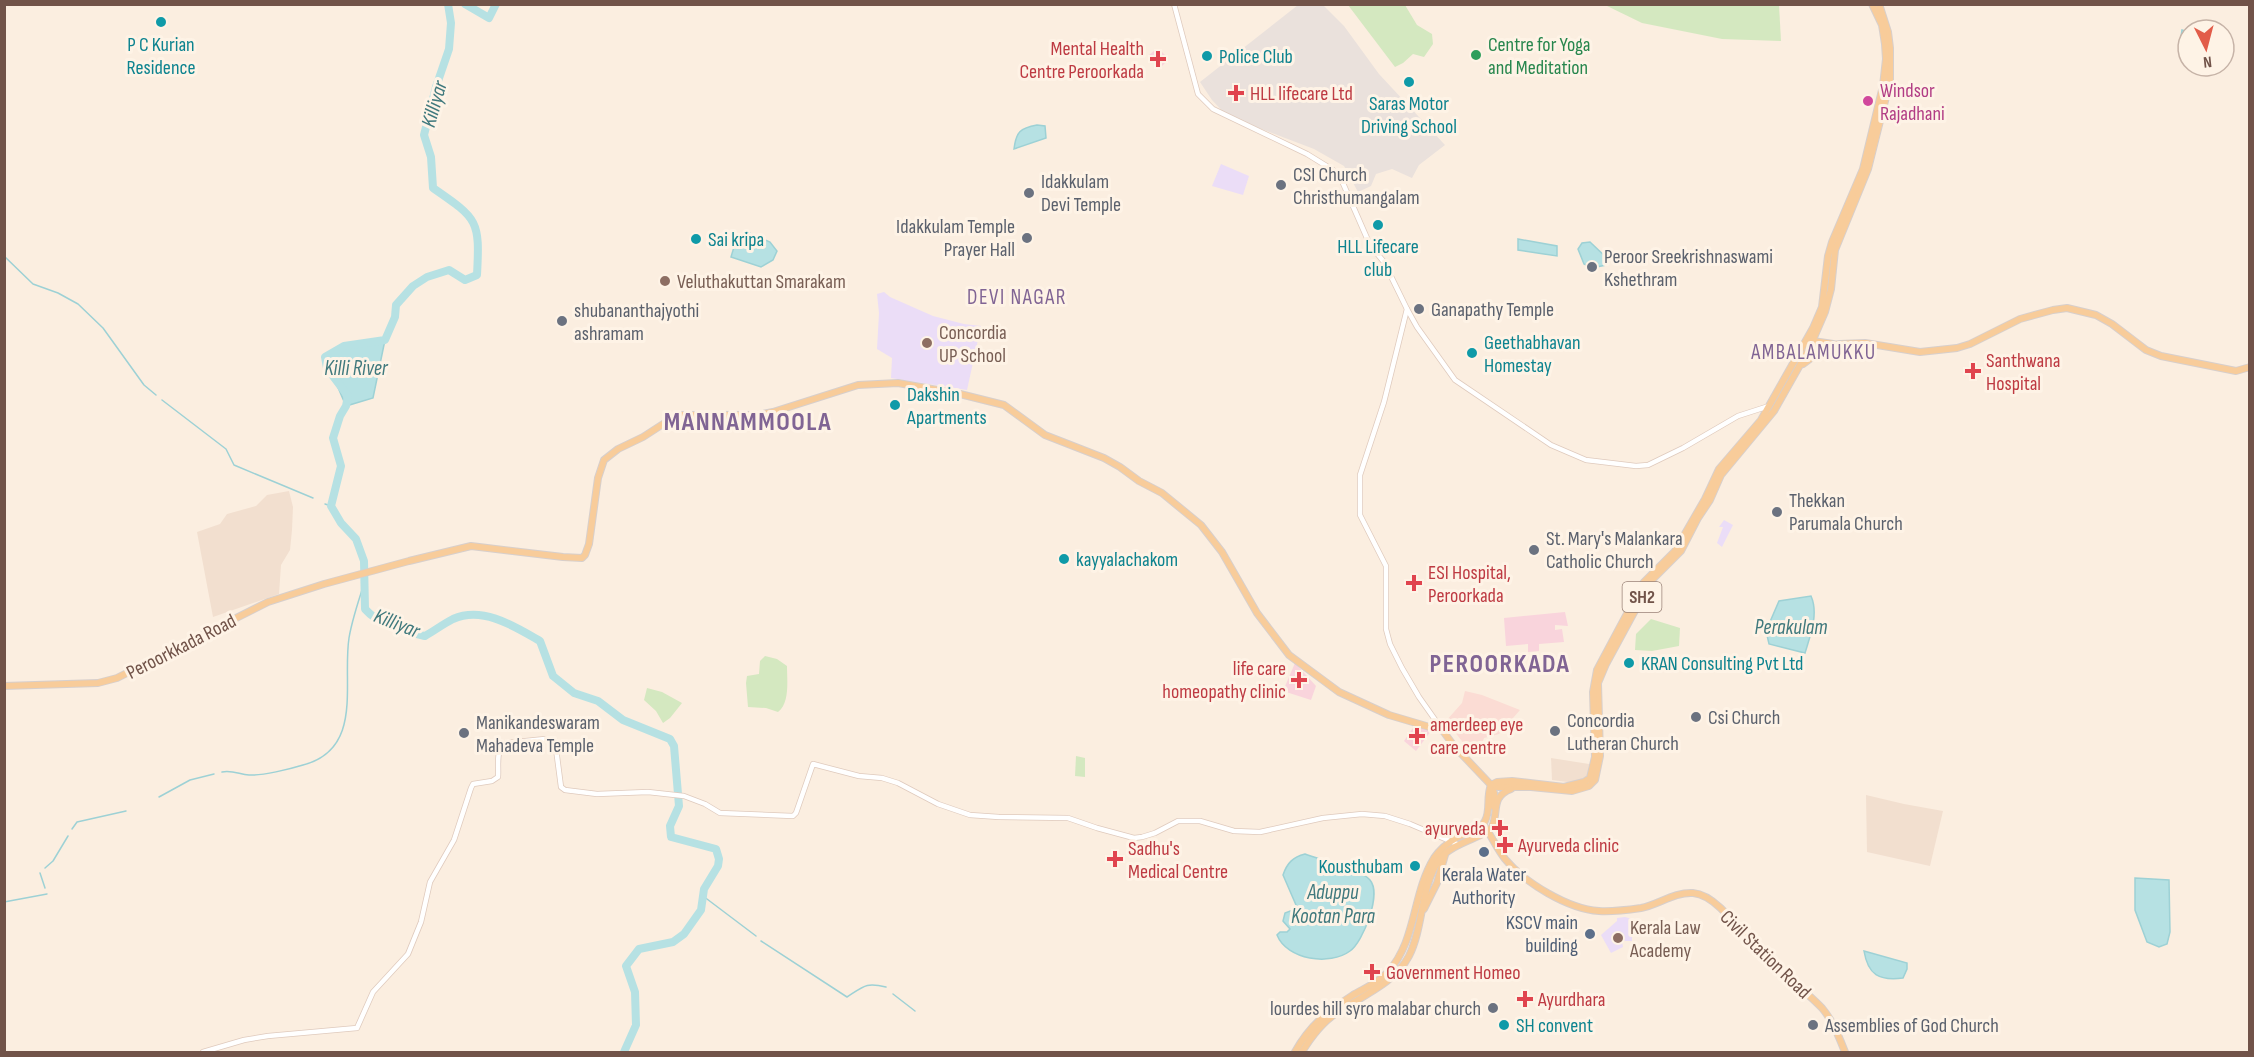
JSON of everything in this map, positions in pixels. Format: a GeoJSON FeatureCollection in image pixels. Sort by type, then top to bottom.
{"type":"FeatureCollection","features":[{"type":"Feature","properties":{"kind":"main road"},"geometry":{"type":"LineString","coordinates":[[1772,407],[1822,307],[1828,256],[1832,242],[1867,156],[1883,86],[1886,59],[1882,25],[1872,4]]}},
{"type":"Feature","properties":{"kind":"main road"},"geometry":{"type":"LineString","coordinates":[[1491,785],[1514,788],[1551,788],[1574,786],[1584,783],[1590,777],[1595,757],[1596,734],[1594,679],[1605,655],[1644,582],[1675,551],[1705,499],[1719,469],[1772,407],[1798,369],[1813,341],[1829,301],[1839,237],[1868,169],[1890,81],[1891,56],[1888,32],[1879,4]]}},
{"type":"Feature","properties":{"kind":"main road"},"geometry":{"type":"LineString","coordinates":[[1809,349],[1865,343],[1920,352],[1957,348],[2033,314],[2067,308],[2081,310],[2102,318],[2146,350],[2161,356],[2235,371],[2250,367]]}},
{"type":"Feature","properties":{"kind":"main road"},"geometry":{"type":"LineString","coordinates":[[1813,341],[1840,344]]}},
{"type":"Feature","properties":{"kind":"main road"},"geometry":{"type":"LineString","coordinates":[[1798,369],[1811,358],[1840,344]]}},
{"type":"Feature","properties":{"kind":"main road","name":"Peroorkkada Road"},"geometry":{"type":"LineString","coordinates":[[4,686],[98,683],[117,678],[268,602],[352,576],[471,546],[582,558],[589,544],[599,472],[604,460],[618,449],[644,437],[677,415],[750,416],[774,412],[858,385],[911,384],[1004,405],[1045,435],[1120,467],[1138,481],[1162,493],[1202,525],[1222,552],[1281,647],[1298,663],[1339,692],[1389,715],[1443,731]]}},
{"type":"Feature","properties":{"kind":"main road"},"geometry":{"type":"LineString","coordinates":[[1295,1053],[1310,1033],[1364,992],[1380,986],[1409,956],[1431,864],[1443,848],[1488,831],[1493,825],[1494,793],[1491,785],[1443,731]]}},
{"type":"Feature","properties":{"kind":"main road"},"geometry":{"type":"LineString","coordinates":[[1419,909],[1439,860],[1454,843],[1478,829],[1487,818],[1488,792],[1491,785],[1497,782],[1512,781],[1551,788]]}},
{"type":"Feature","properties":{"kind":"main road"},"geometry":{"type":"LineString","coordinates":[[1494,807],[1503,793],[1514,788]]}},
{"type":"Feature","properties":{"kind":"main road","name":"Civil Station Road"},"geometry":{"type":"LineString","coordinates":[[1483,824],[1505,859],[1526,880],[1576,906],[1600,911],[1622,910],[1647,907],[1683,894],[1694,893],[1705,897],[1727,915],[1761,954],[1806,992],[1822,1009],[1832,1022],[1845,1053]]}},
{"type":"Feature","properties":{"kind":"main road"},"geometry":{"type":"LineString","coordinates":[[1302,1053],[1310,1033]]}},
{"type":"Feature","properties":{"kind":"street"},"geometry":{"type":"LineString","coordinates":[[1174,4],[1198,94],[1213,109],[1307,154],[1333,170],[1342,181],[1370,245],[1384,261],[1417,327],[1455,380],[1551,445],[1586,460],[1636,466],[1648,465],[1676,452],[1738,416],[1772,407]]}},
{"type":"Feature","properties":{"kind":"street"},"geometry":{"type":"LineString","coordinates":[[1407,309],[1384,402],[1360,475],[1360,515],[1386,566],[1386,629],[1390,644],[1419,697],[1443,731]]}},
{"type":"Feature","properties":{"kind":"street"},"geometry":{"type":"LineString","coordinates":[[203,1053],[244,1040],[268,1036],[357,1028],[373,992],[408,954],[421,922],[429,882],[454,840],[471,788],[473,784],[492,781],[498,777],[499,751],[506,743],[545,739],[555,741],[561,787],[565,790],[597,794],[648,792],[684,796],[694,798],[720,813],[793,816],[813,764],[858,776],[882,778],[898,783],[938,804],[970,815],[1068,818],[1134,838],[1155,833],[1178,821],[1200,821],[1234,831],[1260,832],[1324,818],[1362,814],[1385,816],[1454,843]]}},
{"type":"Feature","properties":{"kind":"shaded area"},"geometry":{"type":"Polygon","coordinates":[[[1298,5],[1323,5],[1344,26],[1379,74],[1445,145],[1419,165],[1412,178],[1392,169],[1376,174],[1371,186],[1358,192],[1344,166],[1314,149],[1227,116],[1200,82],[1298,5]]]}},
{"type":"Feature","properties":{"kind":"shaded area","name":"Mental Health Centre Peroorkada"},"geometry":{"type":"Polygon","coordinates":[[[1155,50],[1165,55],[1163,57],[1166,62],[1160,68],[1148,56],[1155,50]]]}},
{"type":"Feature","properties":{"kind":"shaded area"},"geometry":{"type":"Polygon","coordinates":[[[1221,164],[1249,176],[1243,195],[1212,186],[1221,164]]]}},
{"type":"Feature","properties":{"kind":"shaded area","name":"Concordia UP School"},"geometry":{"type":"Polygon","coordinates":[[[884,292],[890,297],[933,316],[981,326],[967,390],[891,378],[892,358],[877,349],[879,313],[877,294],[884,292]]]}},
{"type":"Feature","properties":{"kind":"shaded area"},"geometry":{"type":"Polygon","coordinates":[[[289,491],[293,507],[292,530],[290,550],[281,565],[279,594],[213,617],[197,532],[220,524],[227,514],[256,506],[267,495],[289,491]]]}},
{"type":"Feature","properties":{"kind":"shaded area"},"geometry":{"type":"Polygon","coordinates":[[[1724,520],[1733,525],[1722,547],[1717,543],[1723,527],[1719,527],[1724,520]]]}},
{"type":"Feature","properties":{"kind":"shaded area"},"geometry":{"type":"Polygon","coordinates":[[[1565,612],[1568,626],[1555,625],[1555,630],[1562,629],[1564,642],[1539,644],[1539,651],[1528,652],[1528,644],[1506,646],[1504,618],[1565,612]]]}},
{"type":"Feature","properties":{"kind":"shaded area","name":"life care homeopathy clinic"},"geometry":{"type":"Polygon","coordinates":[[[1295,663],[1316,686],[1311,700],[1283,691],[1295,663]]]}},
{"type":"Feature","properties":{"kind":"shaded area"},"geometry":{"type":"Polygon","coordinates":[[[1465,691],[1520,710],[1499,734],[1484,738],[1479,753],[1473,755],[1446,721],[1462,703],[1465,691]]]}},
{"type":"Feature","properties":{"kind":"shaded area","name":"amerdeep eye care centre"},"geometry":{"type":"Polygon","coordinates":[[[1415,725],[1431,731],[1416,751],[1404,741],[1415,725]]]}},
{"type":"Feature","properties":{"kind":"shaded area"},"geometry":{"type":"Polygon","coordinates":[[[1551,758],[1589,764],[1588,777],[1575,783],[1552,780],[1551,758]]]}},
{"type":"Feature","properties":{"kind":"shaded area"},"geometry":{"type":"Polygon","coordinates":[[[1866,795],[1943,811],[1930,866],[1867,852],[1866,795]]]}},
{"type":"Feature","properties":{"kind":"shaded area","name":"Kerala Law Academy"},"geometry":{"type":"Polygon","coordinates":[[[1617,918],[1632,919],[1632,941],[1622,941],[1623,947],[1611,953],[1601,935],[1617,921],[1617,918]]]}},
{"type":"Feature","properties":{"kind":"green space"},"geometry":{"type":"Polygon","coordinates":[[[1348,5],[1405,5],[1417,25],[1432,34],[1433,44],[1424,57],[1413,54],[1395,67],[1348,5]]]}},
{"type":"Feature","properties":{"kind":"green space"},"geometry":{"type":"Polygon","coordinates":[[[1605,5],[1779,5],[1781,41],[1722,39],[1642,23],[1605,5]]]}},
{"type":"Feature","properties":{"kind":"green space"},"geometry":{"type":"Polygon","coordinates":[[[1651,619],[1680,628],[1679,646],[1652,651],[1635,650],[1636,634],[1651,619]]]}},
{"type":"Feature","properties":{"kind":"green space"},"geometry":{"type":"Polygon","coordinates":[[[765,656],[777,659],[787,666],[786,697],[778,712],[766,708],[748,707],[747,676],[759,674],[760,661],[765,656]]]}},
{"type":"Feature","properties":{"kind":"green space"},"geometry":{"type":"Polygon","coordinates":[[[647,688],[662,692],[682,703],[663,723],[656,711],[644,700],[647,688]]]}},
{"type":"Feature","properties":{"kind":"green space"},"geometry":{"type":"Polygon","coordinates":[[[1076,756],[1085,758],[1085,777],[1075,776],[1076,756]]]}},
{"type":"Feature","properties":{"kind":"water"},"geometry":{"type":"Polygon","coordinates":[[[1037,125],[1045,126],[1046,138],[1014,149],[1020,132],[1037,125]]]}},
{"type":"Feature","properties":{"kind":"water"},"geometry":{"type":"Polygon","coordinates":[[[747,232],[770,242],[777,251],[773,260],[761,267],[731,257],[737,237],[747,232]]]}},
{"type":"Feature","properties":{"kind":"water"},"geometry":{"type":"Polygon","coordinates":[[[1518,239],[1557,246],[1557,256],[1518,250],[1518,239]]]}},
{"type":"Feature","properties":{"kind":"water"},"geometry":{"type":"Polygon","coordinates":[[[1590,242],[1609,260],[1606,265],[1592,268],[1584,264],[1578,249],[1582,243],[1590,242]]]}},
{"type":"Feature","properties":{"kind":"water","name":"Killi River"},"geometry":{"type":"Polygon","coordinates":[[[385,340],[373,398],[346,406],[325,357],[344,346],[385,340]]]}},
{"type":"Feature","properties":{"kind":"water","name":"Perakulam"},"geometry":{"type":"Polygon","coordinates":[[[1811,596],[1814,617],[1805,653],[1769,644],[1766,631],[1779,601],[1811,596]]]}},
{"type":"Feature","properties":{"kind":"water","name":"Aduppu Kootan Para"},"geometry":{"type":"Polygon","coordinates":[[[1305,854],[1357,872],[1370,880],[1373,887],[1374,896],[1365,928],[1355,946],[1342,956],[1321,959],[1299,955],[1282,943],[1277,935],[1290,929],[1283,921],[1285,913],[1293,910],[1296,905],[1283,875],[1291,861],[1305,854]]]}},
{"type":"Feature","properties":{"kind":"water"},"geometry":{"type":"Polygon","coordinates":[[[2135,878],[2169,880],[2170,932],[2167,944],[2159,947],[2147,942],[2135,910],[2135,878]]]}},
{"type":"Feature","properties":{"kind":"water"},"geometry":{"type":"Polygon","coordinates":[[[1864,951],[1907,963],[1903,978],[1895,979],[1876,975],[1868,966],[1864,951]]]}},
{"type":"Feature","properties":{"kind":"waterway","name":"Killiyar"},"geometry":{"type":"LineString","coordinates":[[448,4],[451,23],[449,49],[436,87],[424,135],[431,157],[433,188],[459,207],[473,222],[478,243],[477,275],[465,280],[449,270],[427,277],[413,286],[396,305],[395,317],[385,340],[344,346],[325,357],[327,368],[348,396],[333,438],[341,466],[331,506],[341,523],[356,539],[364,561],[365,609],[378,620],[425,636],[453,619],[464,616],[487,616],[509,624],[540,641],[553,676],[574,693],[598,701],[623,720],[670,739],[674,746],[679,806],[670,826],[671,837],[716,849],[719,859],[718,866],[704,889],[701,910],[684,934],[673,942],[639,949],[626,966],[635,992],[636,1025],[624,1052]]}},
{"type":"Feature","properties":{"kind":"waterway","name":"Killiyar"},"geometry":{"type":"LineString","coordinates":[[465,4],[489,18],[496,4]]}},
{"type":"Feature","properties":{"kind":"waterway"},"geometry":{"type":"LineString","coordinates":[[4,256],[33,284],[58,293],[78,304],[103,328],[144,385],[156,395]]}},
{"type":"Feature","properties":{"kind":"waterway"},"geometry":{"type":"LineString","coordinates":[[162,400],[226,449],[234,465],[313,498]]}},
{"type":"Feature","properties":{"kind":"waterway","name":"Killiyar"},"geometry":{"type":"LineString","coordinates":[[325,504],[331,506]]}},
{"type":"Feature","properties":{"kind":"waterway"},"geometry":{"type":"LineString","coordinates":[[222,772],[255,775],[284,770],[322,757],[335,745],[343,730],[346,712],[349,638],[364,584]]}},
{"type":"Feature","properties":{"kind":"waterway"},"geometry":{"type":"LineString","coordinates":[[159,797],[190,780],[214,774]]}},
{"type":"Feature","properties":{"kind":"waterway"},"geometry":{"type":"LineString","coordinates":[[72,829],[77,822],[126,811]]}},
{"type":"Feature","properties":{"kind":"waterway"},"geometry":{"type":"LineString","coordinates":[[45,868],[53,861],[68,836]]}},
{"type":"Feature","properties":{"kind":"waterway"},"geometry":{"type":"LineString","coordinates":[[40,873],[45,888]]}},
{"type":"Feature","properties":{"kind":"waterway"},"geometry":{"type":"LineString","coordinates":[[4,902],[47,894]]}},
{"type":"Feature","properties":{"kind":"waterway"},"geometry":{"type":"LineString","coordinates":[[703,896],[756,936]]}},
{"type":"Feature","properties":{"kind":"waterway"},"geometry":{"type":"LineString","coordinates":[[761,941],[847,997],[865,986],[886,987]]}},
{"type":"Feature","properties":{"kind":"waterway"},"geometry":{"type":"LineString","coordinates":[[893,994],[915,1011]]}},
{"type":"Feature","properties":{"kind":"place","name":"P C Kurian Residence"},"geometry":{"type":"Point","coordinates":[161,22]}},
{"type":"Feature","properties":{"kind":"place","name":"Centre for Yoga and Meditation"},"geometry":{"type":"Point","coordinates":[1476,55]}},
{"type":"Feature","properties":{"kind":"place","name":"Police Club"},"geometry":{"type":"Point","coordinates":[1207,56]}},
{"type":"Feature","properties":{"kind":"place","name":"Mental Health Centre Peroorkada"},"geometry":{"type":"Point","coordinates":[1158,59]}},
{"type":"Feature","properties":{"kind":"place","name":"Saras Motor Driving School"},"geometry":{"type":"Point","coordinates":[1409,82]}},
{"type":"Feature","properties":{"kind":"place","name":"HLL lifecare Ltd"},"geometry":{"type":"Point","coordinates":[1236,93]}},
{"type":"Feature","properties":{"kind":"place","name":"Windsor Rajadhani"},"geometry":{"type":"Point","coordinates":[1868,101]}},
{"type":"Feature","properties":{"kind":"place","name":"CSI Church Christhumangalam"},"geometry":{"type":"Point","coordinates":[1281,185]}},
{"type":"Feature","properties":{"kind":"place","name":"Idakkulam Devi Temple"},"geometry":{"type":"Point","coordinates":[1029,193]}},
{"type":"Feature","properties":{"kind":"place","name":"HLL Lifecare club"},"geometry":{"type":"Point","coordinates":[1378,225]}},
{"type":"Feature","properties":{"kind":"place","name":"Idakkulam Temple Prayer Hall"},"geometry":{"type":"Point","coordinates":[1027,238]}},
{"type":"Feature","properties":{"kind":"place","name":"Sai kripa"},"geometry":{"type":"Point","coordinates":[696,239]}},
{"type":"Feature","properties":{"kind":"place","name":"Peroor Sreekrishnaswami Kshethram"},"geometry":{"type":"Point","coordinates":[1592,267]}},
{"type":"Feature","properties":{"kind":"place","name":"Veluthakuttan Smarakam"},"geometry":{"type":"Point","coordinates":[665,281]}},
{"type":"Feature","properties":{"kind":"place","name":"Ganapathy Temple"},"geometry":{"type":"Point","coordinates":[1419,309]}},
{"type":"Feature","properties":{"kind":"place","name":"shubananthajyothi ashramam"},"geometry":{"type":"Point","coordinates":[562,321]}},
{"type":"Feature","properties":{"kind":"place","name":"Concordia UP School"},"geometry":{"type":"Point","coordinates":[927,343]}},
{"type":"Feature","properties":{"kind":"place","name":"Geethabhavan Homestay"},"geometry":{"type":"Point","coordinates":[1472,353]}},
{"type":"Feature","properties":{"kind":"place","name":"Santhwana Hospital"},"geometry":{"type":"Point","coordinates":[1973,371]}},
{"type":"Feature","properties":{"kind":"place","name":"Dakshin Apartments"},"geometry":{"type":"Point","coordinates":[895,405]}},
{"type":"Feature","properties":{"kind":"place","name":"Thekkan Parumala Church"},"geometry":{"type":"Point","coordinates":[1777,512]}},
{"type":"Feature","properties":{"kind":"place","name":"St. Mary's Malankara Catholic Church"},"geometry":{"type":"Point","coordinates":[1534,550]}},
{"type":"Feature","properties":{"kind":"place","name":"kayyalachakom"},"geometry":{"type":"Point","coordinates":[1064,559]}},
{"type":"Feature","properties":{"kind":"place","name":"ESI Hospital, Peroorkada"},"geometry":{"type":"Point","coordinates":[1414,583]}},
{"type":"Feature","properties":{"kind":"place","name":"KRAN Consulting Pvt Ltd"},"geometry":{"type":"Point","coordinates":[1629,663]}},
{"type":"Feature","properties":{"kind":"place","name":"life care homeopathy clinic"},"geometry":{"type":"Point","coordinates":[1299,680]}},
{"type":"Feature","properties":{"kind":"place","name":"Csi Church"},"geometry":{"type":"Point","coordinates":[1696,717]}},
{"type":"Feature","properties":{"kind":"place","name":"Concordia Lutheran Church"},"geometry":{"type":"Point","coordinates":[1555,731]}},
{"type":"Feature","properties":{"kind":"place","name":"Manikandeswaram Mahadeva Temple"},"geometry":{"type":"Point","coordinates":[464,733]}},
{"type":"Feature","properties":{"kind":"place","name":"amerdeep eye care centre"},"geometry":{"type":"Point","coordinates":[1417,736]}},
{"type":"Feature","properties":{"kind":"place","name":"ayurveda"},"geometry":{"type":"Point","coordinates":[1500,828]}},
{"type":"Feature","properties":{"kind":"place","name":"Ayurveda clinic"},"geometry":{"type":"Point","coordinates":[1505,845]}},
{"type":"Feature","properties":{"kind":"place","name":"Kerala Water Authority"},"geometry":{"type":"Point","coordinates":[1484,852]}},
{"type":"Feature","properties":{"kind":"place","name":"Sadhu's Medical Centre"},"geometry":{"type":"Point","coordinates":[1115,859]}},
{"type":"Feature","properties":{"kind":"place","name":"Kousthubam"},"geometry":{"type":"Point","coordinates":[1415,866]}},
{"type":"Feature","properties":{"kind":"place","name":"KSCV main building"},"geometry":{"type":"Point","coordinates":[1590,934]}},
{"type":"Feature","properties":{"kind":"place","name":"Kerala Law Academy"},"geometry":{"type":"Point","coordinates":[1618,938]}},
{"type":"Feature","properties":{"kind":"place","name":"Government Homeo"},"geometry":{"type":"Point","coordinates":[1372,972]}},
{"type":"Feature","properties":{"kind":"place","name":"Ayurdhara"},"geometry":{"type":"Point","coordinates":[1525,999]}},
{"type":"Feature","properties":{"kind":"place","name":"lourdes hill syro malabar church"},"geometry":{"type":"Point","coordinates":[1493,1008]}},
{"type":"Feature","properties":{"kind":"place","name":"SH convent"},"geometry":{"type":"Point","coordinates":[1504,1025]}},
{"type":"Feature","properties":{"kind":"place","name":"Assemblies of God Church"},"geometry":{"type":"Point","coordinates":[1813,1025]}},
{"type":"Feature","properties":{"kind":"district","name":"DEVI NAGAR"},"geometry":{"type":"Point","coordinates":[1017,297]}},
{"type":"Feature","properties":{"kind":"district","name":"AMBALAMUKKU"},"geometry":{"type":"Point","coordinates":[1814,352]}},
{"type":"Feature","properties":{"kind":"district","name":"MANNAMMOOLA"},"geometry":{"type":"Point","coordinates":[748,421]}},
{"type":"Feature","properties":{"kind":"district","name":"PEROORKADA"},"geometry":{"type":"Point","coordinates":[1500,663]}}]}
